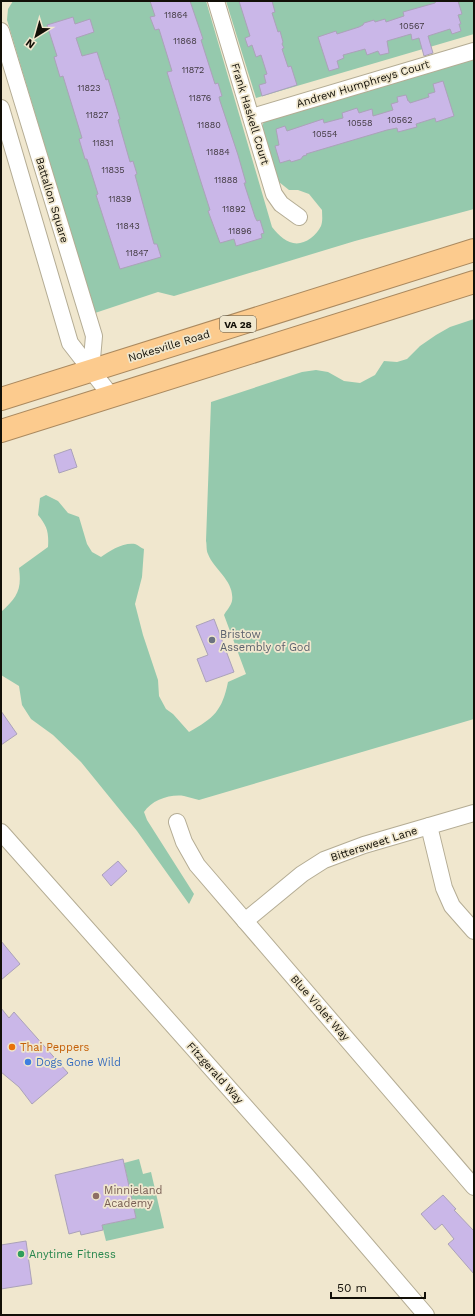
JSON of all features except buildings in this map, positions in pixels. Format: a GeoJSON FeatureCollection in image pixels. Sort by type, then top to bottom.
{"type":"FeatureCollection","features":[{"type":"Feature","properties":{"kind":"highway","name":"Nokesville Road"},"geometry":{"type":"LineString","coordinates":[[1,398],[474,250]]}},
{"type":"Feature","properties":{"kind":"highway"},"geometry":{"type":"LineString","coordinates":[[1,431],[474,282]]}},
{"type":"Feature","properties":{"kind":"street","name":"Frank Haskell Court"},"geometry":{"type":"LineString","coordinates":[[216,1],[274,194],[281,204],[299,217]]}},
{"type":"Feature","properties":{"kind":"street","name":"Battalion Square"},"geometry":{"type":"LineString","coordinates":[[1,31],[94,336],[91,370]]}},
{"type":"Feature","properties":{"kind":"street","name":"Andrew Humphreys Court"},"geometry":{"type":"LineString","coordinates":[[252,117],[474,51]]}},
{"type":"Feature","properties":{"kind":"street","name":"Battalion Square"},"geometry":{"type":"LineString","coordinates":[[1,108],[70,343],[112,397]]}},
{"type":"Feature","properties":{"kind":"street","name":"Bittersweet Lane"},"geometry":{"type":"LineString","coordinates":[[245,921],[302,874],[324,860],[364,845],[474,813]]}},
{"type":"Feature","properties":{"kind":"street","name":"Blue Violet Way"},"geometry":{"type":"LineString","coordinates":[[177,822],[184,842],[197,865],[474,1187]]}},
{"type":"Feature","properties":{"kind":"street"},"geometry":{"type":"LineString","coordinates":[[429,826],[444,888],[452,906],[474,931]]}},
{"type":"Feature","properties":{"kind":"street","name":"Fitzgerald Way"},"geometry":{"type":"LineString","coordinates":[[1,832],[306,1175],[426,1315]]}},
{"type":"Feature","properties":{"kind":"green space"},"geometry":{"type":"Polygon","coordinates":[[[13,1],[206,1],[272,227],[280,236],[289,242],[294,243],[305,242],[317,232],[322,224],[322,210],[309,194],[298,190],[289,190],[279,182],[261,128],[266,118],[474,57],[474,209],[355,241],[174,296],[158,292],[95,313],[7,20],[8,9],[13,1]]]}},
{"type":"Feature","properties":{"kind":"green space"},"geometry":{"type":"Polygon","coordinates":[[[226,1],[474,1],[474,34],[256,98],[226,1]]]}},
{"type":"Feature","properties":{"kind":"green space"},"geometry":{"type":"Polygon","coordinates":[[[474,319],[474,719],[199,800],[184,796],[173,796],[156,801],[144,812],[147,820],[194,894],[189,904],[137,831],[81,762],[53,735],[31,719],[22,705],[19,686],[1,675],[1,612],[11,602],[17,593],[20,582],[19,568],[48,547],[47,530],[38,515],[40,498],[46,495],[58,501],[68,513],[79,517],[87,544],[92,552],[101,557],[126,544],[135,544],[144,549],[142,577],[135,604],[143,635],[158,680],[159,696],[166,709],[173,714],[189,732],[211,718],[216,713],[223,700],[228,682],[246,674],[224,615],[232,601],[230,587],[207,552],[206,541],[211,402],[302,372],[316,370],[328,372],[344,381],[360,383],[375,375],[384,361],[397,362],[407,359],[420,346],[436,335],[450,327],[474,319]]]}},
{"type":"Feature","properties":{"kind":"green space"},"geometry":{"type":"Polygon","coordinates":[[[139,1159],[143,1174],[151,1172],[164,1228],[106,1241],[102,1225],[136,1218],[124,1163],[139,1159]]]}},
{"type":"Feature","properties":{"kind":"place","name":"Bristow Assembly of God"},"geometry":{"type":"Point","coordinates":[212,640]}},
{"type":"Feature","properties":{"kind":"place","name":"Thai Peppers"},"geometry":{"type":"Point","coordinates":[12,1047]}},
{"type":"Feature","properties":{"kind":"place","name":"Dogs Gone Wild"},"geometry":{"type":"Point","coordinates":[28,1062]}},
{"type":"Feature","properties":{"kind":"place","name":"Minnieland Academy"},"geometry":{"type":"Point","coordinates":[96,1196]}},
{"type":"Feature","properties":{"kind":"place","name":"Anytime Fitness"},"geometry":{"type":"Point","coordinates":[21,1254]}}]}
